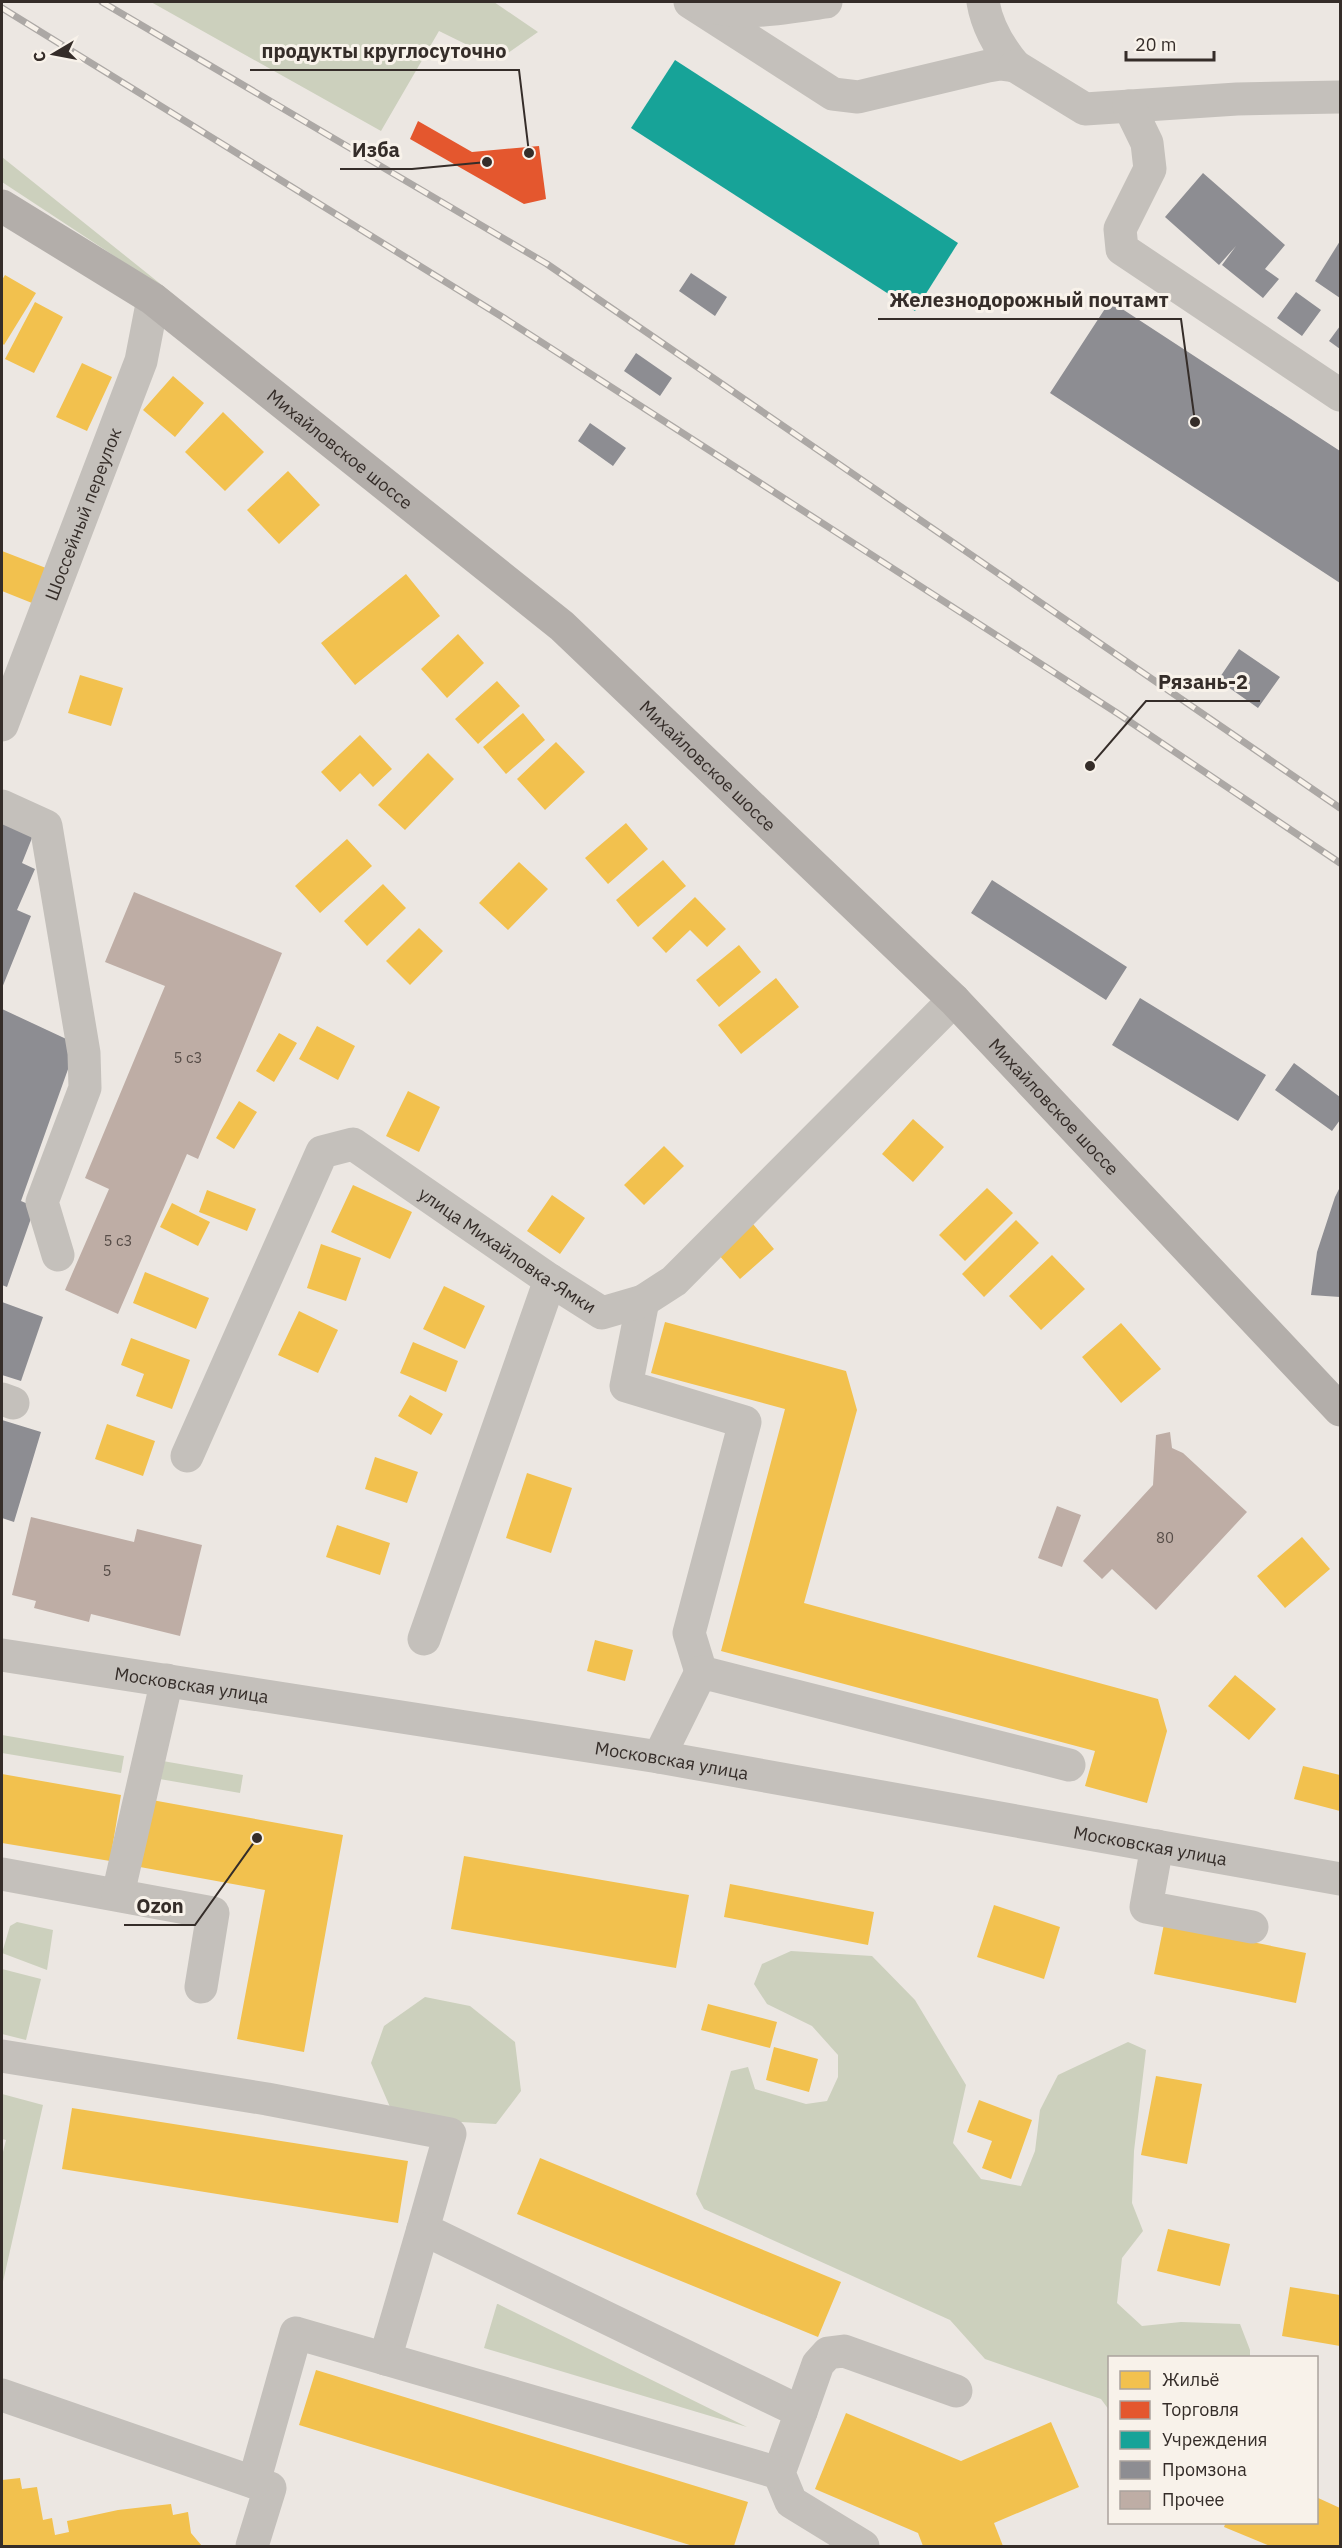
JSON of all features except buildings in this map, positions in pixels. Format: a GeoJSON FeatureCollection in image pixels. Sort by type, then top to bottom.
{"type":"FeatureCollection","features":[{"type":"Feature","properties":{"kind":"main road","name":"Михайловское шоссе"},"geometry":{"type":"LineString","coordinates":[[2,206],[153,299],[562,626],[954,1000],[1341,1410]]}},
{"type":"Feature","properties":{"kind":"street"},"geometry":{"type":"LineString","coordinates":[[692,2],[713,8],[762,11],[826,2]]}},
{"type":"Feature","properties":{"kind":"street"},"geometry":{"type":"LineString","coordinates":[[692,2],[833,94],[845,97],[858,97],[988,66],[1000,64],[1015,66]]}},
{"type":"Feature","properties":{"kind":"street"},"geometry":{"type":"LineString","coordinates":[[983,2],[992,32],[1003,52],[1015,66],[1085,109],[1237,99],[1341,97]]}},
{"type":"Feature","properties":{"kind":"street"},"geometry":{"type":"LineString","coordinates":[[1129,106],[1147,143],[1150,169],[1120,229],[1122,249],[1341,395]]}},
{"type":"Feature","properties":{"kind":"street","name":"Шоссейный переулок"},"geometry":{"type":"LineString","coordinates":[[2,725],[11,673],[141,361],[153,299]]}},
{"type":"Feature","properties":{"kind":"street"},"geometry":{"type":"LineString","coordinates":[[2,806],[46,826],[84,1053],[85,1089],[42,1202],[58,1255]]}},
{"type":"Feature","properties":{"kind":"street","name":"улица Михайловка-Ямки"},"geometry":{"type":"LineString","coordinates":[[187,1456],[322,1152],[353,1144],[550,1280],[602,1313],[643,1301],[674,1281],[954,1000]]}},
{"type":"Feature","properties":{"kind":"street"},"geometry":{"type":"LineString","coordinates":[[424,1639],[550,1280]]}},
{"type":"Feature","properties":{"kind":"street"},"geometry":{"type":"LineString","coordinates":[[643,1301],[626,1386],[745,1422],[689,1633],[701,1672],[659,1757]]}},
{"type":"Feature","properties":{"kind":"street","name":"Московская улица"},"geometry":{"type":"LineString","coordinates":[[2,1654],[659,1757],[1341,1879]]}},
{"type":"Feature","properties":{"kind":"street"},"geometry":{"type":"LineString","coordinates":[[701,1672],[1069,1765]]}},
{"type":"Feature","properties":{"kind":"street"},"geometry":{"type":"LineString","coordinates":[[118,1894],[166,1680]]}},
{"type":"Feature","properties":{"kind":"street"},"geometry":{"type":"LineString","coordinates":[[1157,1846],[1146,1907],[1252,1927]]}},
{"type":"Feature","properties":{"kind":"street"},"geometry":{"type":"LineString","coordinates":[[2,1874],[213,1913],[201,1987]]}},
{"type":"Feature","properties":{"kind":"street"},"geometry":{"type":"LineString","coordinates":[[2,2056],[267,2100],[450,2134],[385,2359]]}},
{"type":"Feature","properties":{"kind":"street"},"geometry":{"type":"LineString","coordinates":[[423,2229],[801,2412]]}},
{"type":"Feature","properties":{"kind":"street"},"geometry":{"type":"LineString","coordinates":[[254,2482],[296,2333],[779,2474]]}},
{"type":"Feature","properties":{"kind":"street"},"geometry":{"type":"LineString","coordinates":[[863,2547],[791,2502],[779,2474],[818,2364],[828,2353],[844,2351],[956,2391]]}},
{"type":"Feature","properties":{"kind":"street"},"geometry":{"type":"LineString","coordinates":[[2,2395],[270,2488],[252,2547]]}},
{"type":"Feature","properties":{"kind":"green space"},"geometry":{"type":"Polygon","coordinates":[[[151,2],[494,2],[538,32],[498,60],[439,31],[381,131],[151,2]]]}},
{"type":"Feature","properties":{"kind":"green space"},"geometry":{"type":"Polygon","coordinates":[[[2,157],[178,298],[2,182],[2,157]]]}},
{"type":"Feature","properties":{"kind":"green space"},"geometry":{"type":"Polygon","coordinates":[[[2,1735],[124,1756],[121,1773],[2,1753],[2,1735]]]}},
{"type":"Feature","properties":{"kind":"green space"},"geometry":{"type":"Polygon","coordinates":[[[157,1760],[243,1775],[240,1793],[154,1778],[157,1760]]]}},
{"type":"Feature","properties":{"kind":"green space"},"geometry":{"type":"Polygon","coordinates":[[[17,1922],[53,1930],[47,1970],[2,1953],[10,1926],[17,1922]]]}},
{"type":"Feature","properties":{"kind":"green space"},"geometry":{"type":"Polygon","coordinates":[[[791,1951],[872,1956],[915,2000],[966,2085],[953,2143],[981,2179],[1021,2186],[1035,2151],[1040,2110],[1058,2075],[1128,2042],[1146,2050],[1134,2151],[1132,2203],[1143,2231],[1122,2258],[1117,2303],[1142,2326],[1181,2322],[1240,2324],[1250,2356],[1108,2356],[1108,2409],[1101,2399],[985,2359],[950,2320],[704,2209],[696,2194],[731,2071],[748,2067],[755,2089],[806,2104],[827,2101],[838,2077],[838,2055],[812,2026],[767,2004],[754,1984],[762,1964],[791,1951]]]}},
{"type":"Feature","properties":{"kind":"green space"},"geometry":{"type":"Polygon","coordinates":[[[2,1969],[41,1979],[26,2040],[2,2034],[2,1969]]]}},
{"type":"Feature","properties":{"kind":"green space"},"geometry":{"type":"Polygon","coordinates":[[[425,1997],[470,2006],[515,2042],[521,2091],[496,2124],[443,2121],[390,2107],[371,2063],[384,2026],[425,1997]]]}},
{"type":"Feature","properties":{"kind":"green space"},"geometry":{"type":"Polygon","coordinates":[[[2,2094],[43,2105],[2,2286],[2,2156],[6,2140],[2,2139],[2,2094]]]}},
{"type":"Feature","properties":{"kind":"green space"},"geometry":{"type":"Polygon","coordinates":[[[498,2304],[747,2427],[484,2348],[498,2304]]]}},
{"type":"Feature","properties":{"kind":"railway"},"geometry":{"type":"LineString","coordinates":[[102,2],[547,264],[1340,808]]}},
{"type":"Feature","properties":{"kind":"railway"},"geometry":{"type":"LineString","coordinates":[[2,8],[504,318],[1117,713],[1340,863]]}},
{"type":"Feature","properties":{"kind":"place","name":"продукты круглосуточно"},"geometry":{"type":"Point","coordinates":[529,153]}},
{"type":"Feature","properties":{"kind":"place","name":"Изба"},"geometry":{"type":"Point","coordinates":[487,162]}},
{"type":"Feature","properties":{"kind":"place","name":"Железнодорожный почтамт"},"geometry":{"type":"Point","coordinates":[1195,422]}},
{"type":"Feature","properties":{"kind":"place","name":"Рязань-2"},"geometry":{"type":"Point","coordinates":[1090,766]}},
{"type":"Feature","properties":{"kind":"place","name":"Ozon"},"geometry":{"type":"Point","coordinates":[257,1838]}}]}
